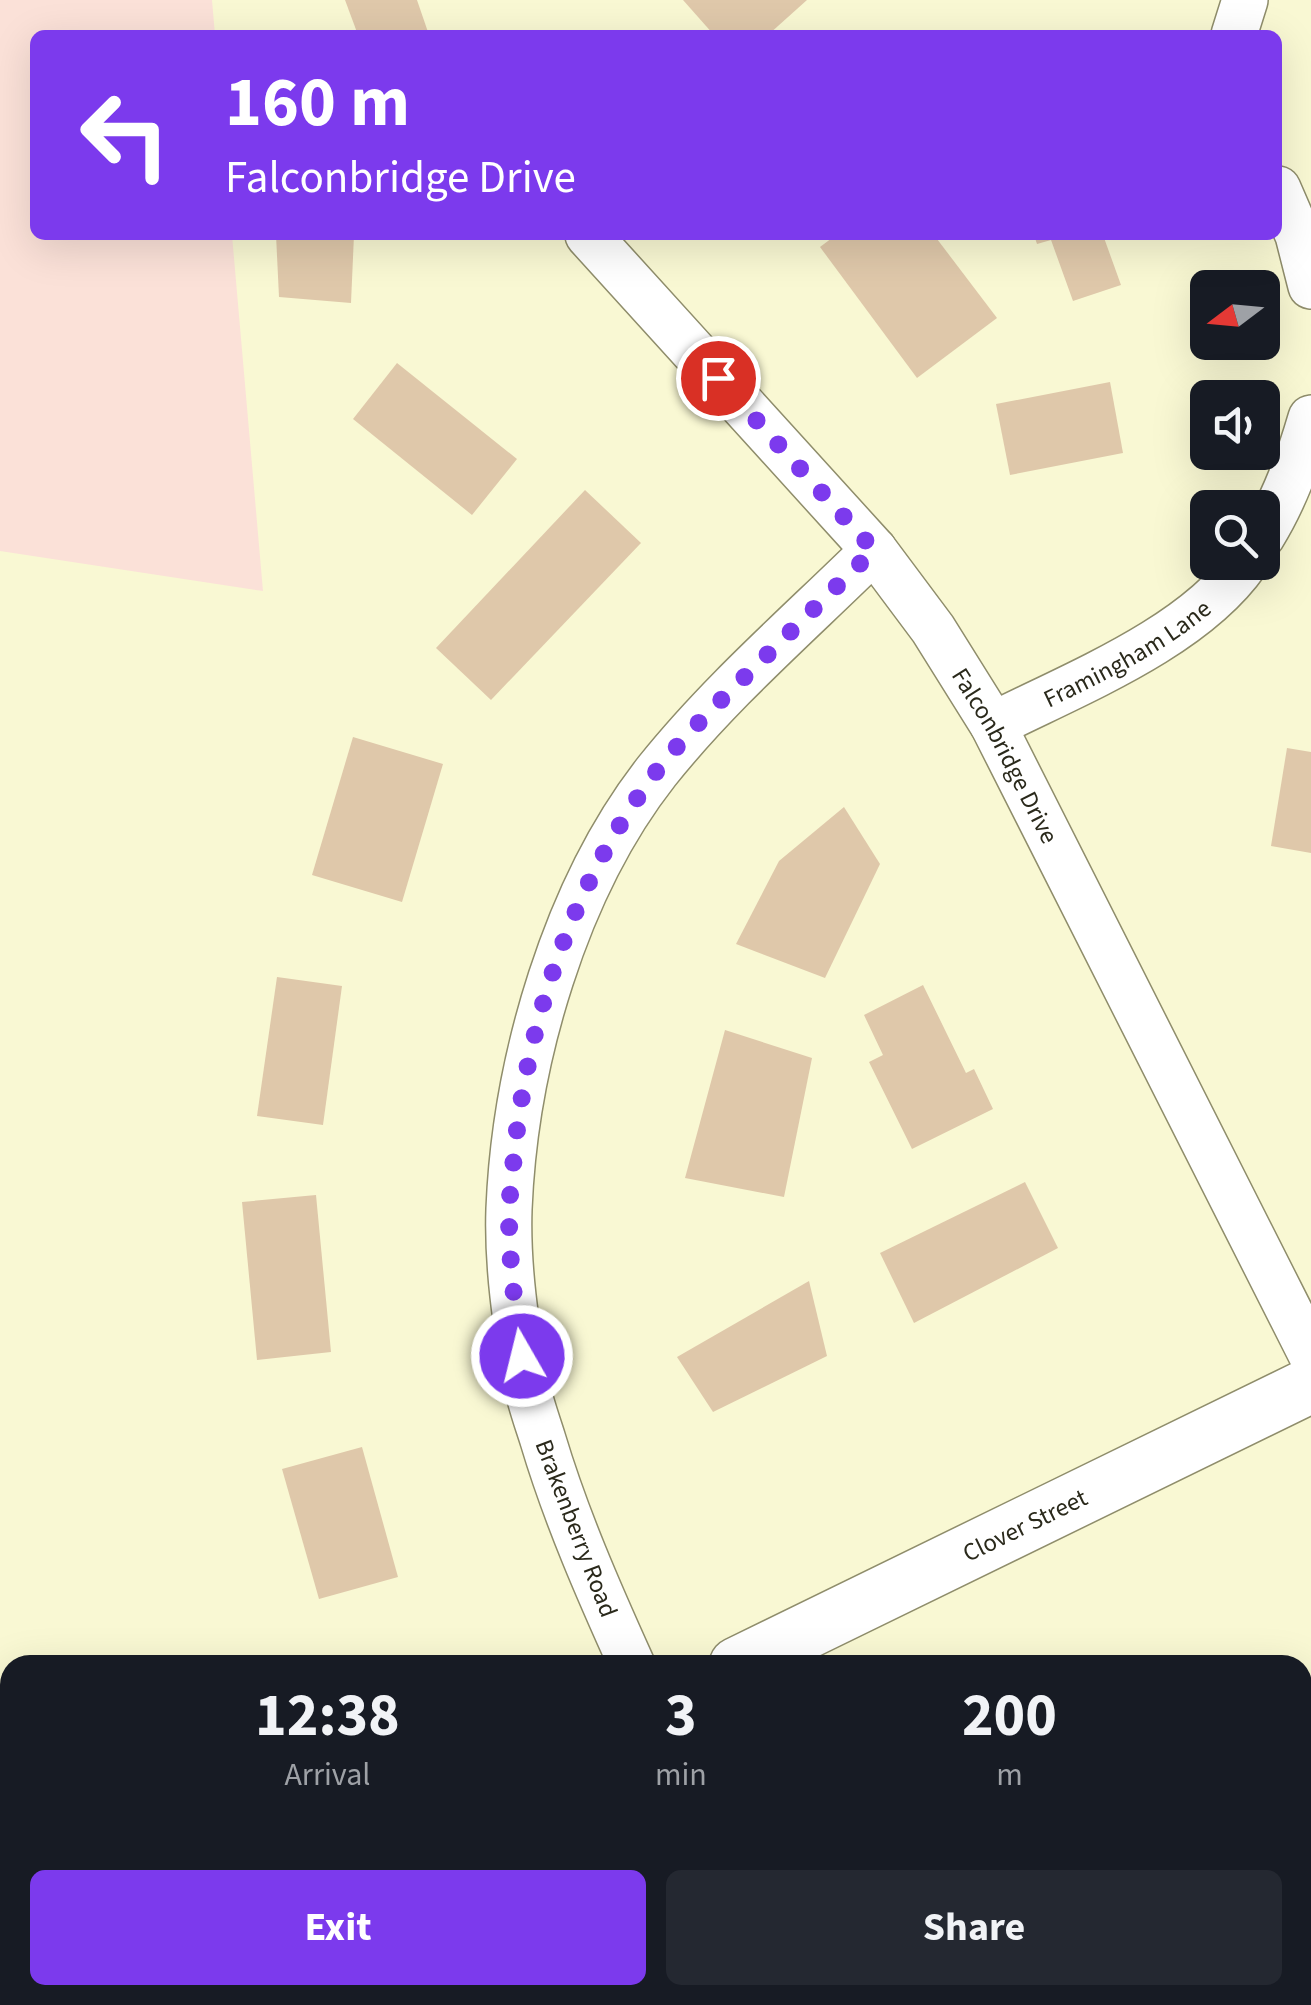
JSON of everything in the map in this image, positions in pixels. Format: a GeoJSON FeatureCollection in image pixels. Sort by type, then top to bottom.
{"type":"FeatureCollection","features":[{"type":"Feature","properties":{"kind":"main road","name":"Clover Street"},"geometry":{"type":"LineString","coordinates":[[757,1655],[1311,1385]]}},
{"type":"Feature","properties":{"kind":"street"},"geometry":{"type":"LineString","coordinates":[[1235,30],[1244,0]]}},
{"type":"Feature","properties":{"kind":"street"},"geometry":{"type":"LineString","coordinates":[[1282,198],[1298,235],[1311,286]]}},
{"type":"Feature","properties":{"kind":"street","name":"Falconbridge Drive"},"geometry":{"type":"LineString","coordinates":[[593,240],[874,550],[933,629],[992,726],[1311,1354]]}},
{"type":"Feature","properties":{"kind":"street"},"geometry":{"type":"LineString","coordinates":[[1280,506],[1298,464],[1311,418]]}},
{"type":"Feature","properties":{"kind":"street","name":"Brakenberry Road"},"geometry":{"type":"LineString","coordinates":[[628,1655],[556,1484],[527,1386],[514,1298],[509,1212],[516,1128],[530,1053],[548,987],[577,910],[608,844],[656,772],[714,706],[874,550]]}},
{"type":"Feature","properties":{"kind":"street","name":"Framingham Lane"},"geometry":{"type":"LineString","coordinates":[[992,726],[1146,647],[1201,611],[1229,580]]}},
{"type":"Feature","properties":{"kind":"shaded area"},"geometry":{"type":"Polygon","coordinates":[[[0,0],[212,0],[215,30],[30,30],[30,240],[232,240],[263,591],[0,551],[0,0]]]}},
{"type":"Feature","properties":{"kind":"building"},"geometry":{"type":"Polygon","coordinates":[[[345,0],[417,0],[427,30],[356,30],[345,0]]]}},
{"type":"Feature","properties":{"kind":"building"},"geometry":{"type":"Polygon","coordinates":[[[683,0],[807,0],[774,30],[710,30],[683,0]]]}},
{"type":"Feature","properties":{"kind":"building"},"geometry":{"type":"Polygon","coordinates":[[[276,240],[354,240],[351,303],[279,297],[276,240]]]}},
{"type":"Feature","properties":{"kind":"building"},"geometry":{"type":"Polygon","coordinates":[[[829,240],[938,240],[997,318],[917,378],[820,247],[829,240]]]}},
{"type":"Feature","properties":{"kind":"building"},"geometry":{"type":"Polygon","coordinates":[[[1051,240],[1105,240],[1121,285],[1073,301],[1051,240]]]}},
{"type":"Feature","properties":{"kind":"building"},"geometry":{"type":"Polygon","coordinates":[[[397,363],[517,459],[472,515],[353,419],[397,363]]]}},
{"type":"Feature","properties":{"kind":"building"},"geometry":{"type":"Polygon","coordinates":[[[1110,382],[1123,453],[1010,475],[996,404],[1110,382]]]}},
{"type":"Feature","properties":{"kind":"building"},"geometry":{"type":"Polygon","coordinates":[[[585,490],[641,543],[491,700],[436,648],[585,490]]]}},
{"type":"Feature","properties":{"kind":"building"},"geometry":{"type":"Polygon","coordinates":[[[353,737],[443,764],[402,902],[312,875],[353,737]]]}},
{"type":"Feature","properties":{"kind":"building"},"geometry":{"type":"Polygon","coordinates":[[[1287,748],[1311,752],[1311,853],[1271,846],[1287,748]]]}},
{"type":"Feature","properties":{"kind":"building"},"geometry":{"type":"Polygon","coordinates":[[[844,807],[880,864],[825,978],[736,944],[779,861],[844,807]]]}},
{"type":"Feature","properties":{"kind":"building"},"geometry":{"type":"Polygon","coordinates":[[[277,977],[342,986],[323,1125],[257,1116],[277,977]]]}},
{"type":"Feature","properties":{"kind":"building"},"geometry":{"type":"Polygon","coordinates":[[[923,985],[966,1073],[974,1069],[993,1109],[912,1149],[869,1062],[883,1055],[864,1015],[923,985]]]}},
{"type":"Feature","properties":{"kind":"building"},"geometry":{"type":"Polygon","coordinates":[[[725,1030],[812,1058],[784,1197],[685,1178],[725,1030]]]}},
{"type":"Feature","properties":{"kind":"building"},"geometry":{"type":"Polygon","coordinates":[[[1025,1182],[1058,1248],[914,1323],[880,1253],[1025,1182]]]}},
{"type":"Feature","properties":{"kind":"building"},"geometry":{"type":"Polygon","coordinates":[[[316,1195],[331,1352],[257,1360],[242,1202],[316,1195]]]}},
{"type":"Feature","properties":{"kind":"building"},"geometry":{"type":"Polygon","coordinates":[[[809,1281],[827,1356],[713,1412],[677,1357],[809,1281]]]}},
{"type":"Feature","properties":{"kind":"building"},"geometry":{"type":"Polygon","coordinates":[[[362,1447],[398,1577],[319,1599],[282,1469],[362,1447]]]}},
{"type":"Feature","properties":{"kind":"route"},"geometry":{"type":"LineString","coordinates":[[522,1356],[509,1212],[516,1128],[548,987],[577,910],[608,844],[656,772],[714,706],[874,550],[718,378]]}}]}
